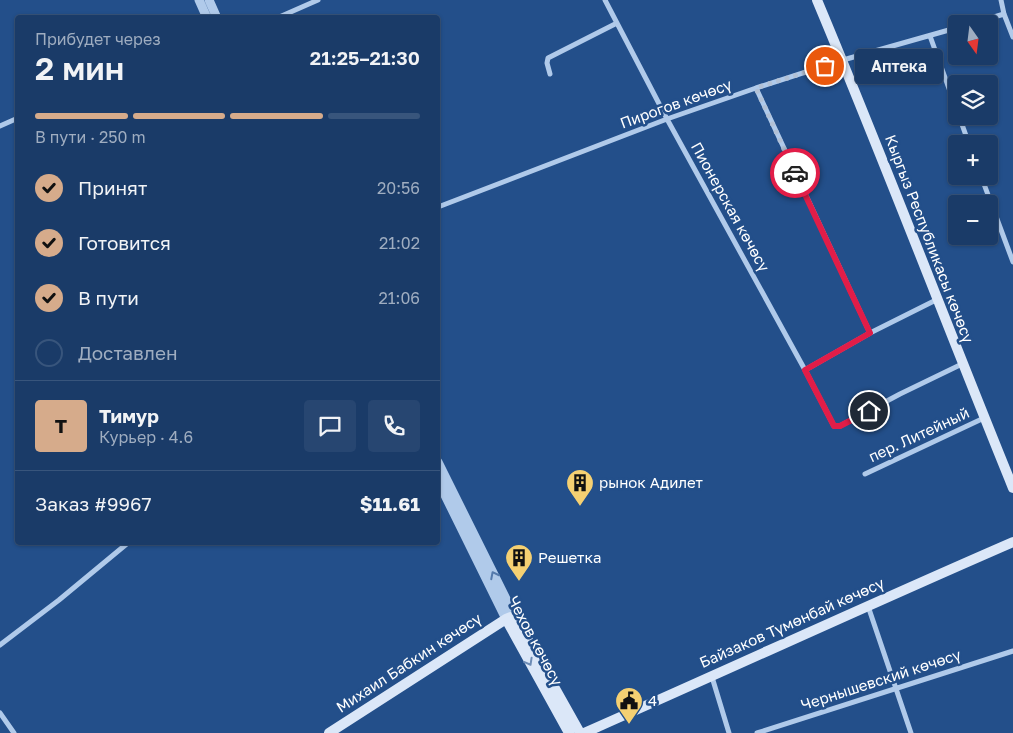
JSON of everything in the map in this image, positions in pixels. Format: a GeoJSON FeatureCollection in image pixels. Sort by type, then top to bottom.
{"type":"FeatureCollection","features":[{"type":"Feature","properties":{"kind":"main road","name":"Кыргыз Республикасы көчөсү"},"geometry":{"type":"LineString","coordinates":[[817,0],[843,60],[962,364],[1013,488]]}},
{"type":"Feature","properties":{"kind":"main road","name":"Байзаков Түмөнбай көчөсү"},"geometry":{"type":"LineString","coordinates":[[584,733],[1013,542]]}},
{"type":"Feature","properties":{"kind":"main road","name":"Михаил Бабкин көчөсү"},"geometry":{"type":"LineString","coordinates":[[329,733],[511,619]]}},
{"type":"Feature","properties":{"kind":"main road","name":"Чехов көчөсү"},"geometry":{"type":"LineString","coordinates":[[511,619],[568,733]]}},
{"type":"Feature","properties":{"kind":"main road"},"geometry":{"type":"LineString","coordinates":[[511,619],[580,733]]}},
{"type":"Feature","properties":{"kind":"street"},"geometry":{"type":"LineString","coordinates":[[199,0],[206,15]]}},
{"type":"Feature","properties":{"kind":"street"},"geometry":{"type":"LineString","coordinates":[[209,0],[216,15]]}},
{"type":"Feature","properties":{"kind":"street"},"geometry":{"type":"LineString","coordinates":[[284,15],[318,0]]}},
{"type":"Feature","properties":{"kind":"street","name":"Пионерская көчөсү"},"geometry":{"type":"LineString","coordinates":[[605,0],[667,119],[834,426],[840,426],[962,364]]}},
{"type":"Feature","properties":{"kind":"street"},"geometry":{"type":"LineString","coordinates":[[1001,0],[1013,38]]}},
{"type":"Feature","properties":{"kind":"street"},"geometry":{"type":"LineString","coordinates":[[998,16],[1004,14]]}},
{"type":"Feature","properties":{"kind":"street"},"geometry":{"type":"LineString","coordinates":[[550,74],[547,63],[548,58],[617,23]]}},
{"type":"Feature","properties":{"kind":"street","name":"Пирогов көчөсү"},"geometry":{"type":"LineString","coordinates":[[440,206],[667,119],[756,88],[843,60],[948,30]]}},
{"type":"Feature","properties":{"kind":"street"},"geometry":{"type":"LineString","coordinates":[[930,36],[948,86]]}},
{"type":"Feature","properties":{"kind":"street"},"geometry":{"type":"LineString","coordinates":[[756,88],[870,333]]}},
{"type":"Feature","properties":{"kind":"street"},"geometry":{"type":"LineString","coordinates":[[0,126],[15,119]]}},
{"type":"Feature","properties":{"kind":"street"},"geometry":{"type":"LineString","coordinates":[[984,185],[1013,262]]}},
{"type":"Feature","properties":{"kind":"street"},"geometry":{"type":"LineString","coordinates":[[805,370],[870,333],[938,299]]}},
{"type":"Feature","properties":{"kind":"street","name":"пер. Литейный"},"geometry":{"type":"LineString","coordinates":[[865,474],[984,418]]}},
{"type":"Feature","properties":{"kind":"street","name":"Чехов көчөсү"},"geometry":{"type":"LineString","coordinates":[[440,466],[511,619]]}},
{"type":"Feature","properties":{"kind":"street","name":"Чехов көчөсү"},"geometry":{"type":"LineString","coordinates":[[440,485],[511,619]]}},
{"type":"Feature","properties":{"kind":"street"},"geometry":{"type":"LineString","coordinates":[[0,645],[59,600],[125,545]]}},
{"type":"Feature","properties":{"kind":"street"},"geometry":{"type":"LineString","coordinates":[[868,605],[911,733]]}},
{"type":"Feature","properties":{"kind":"street","name":"Чернышевский көчөсү"},"geometry":{"type":"LineString","coordinates":[[757,733],[1013,652]]}},
{"type":"Feature","properties":{"kind":"street"},"geometry":{"type":"LineString","coordinates":[[712,677],[729,733]]}},
{"type":"Feature","properties":{"kind":"street"},"geometry":{"type":"LineString","coordinates":[[0,713],[14,733]]}},
{"type":"Feature","properties":{"kind":"way so far"},"geometry":{"type":"LineString","coordinates":[[795,173],[756,88],[825,66]]}},
{"type":"Feature","properties":{"kind":"place","name":"Аптека"},"geometry":{"type":"Point","coordinates":[825,66]}},
{"type":"Feature","properties":{"kind":"place","name":"рынок Адилет"},"geometry":{"type":"Point","coordinates":[580,507]}},
{"type":"Feature","properties":{"kind":"place","name":"Решетка"},"geometry":{"type":"Point","coordinates":[519,582]}},
{"type":"Feature","properties":{"kind":"place","name":"4"},"geometry":{"type":"Point","coordinates":[629,725]}},
{"type":"Feature","properties":{"kind":"route"},"geometry":{"type":"LineString","coordinates":[[795,173],[870,333],[805,370],[834,426],[840,426],[869,411]]}}]}
